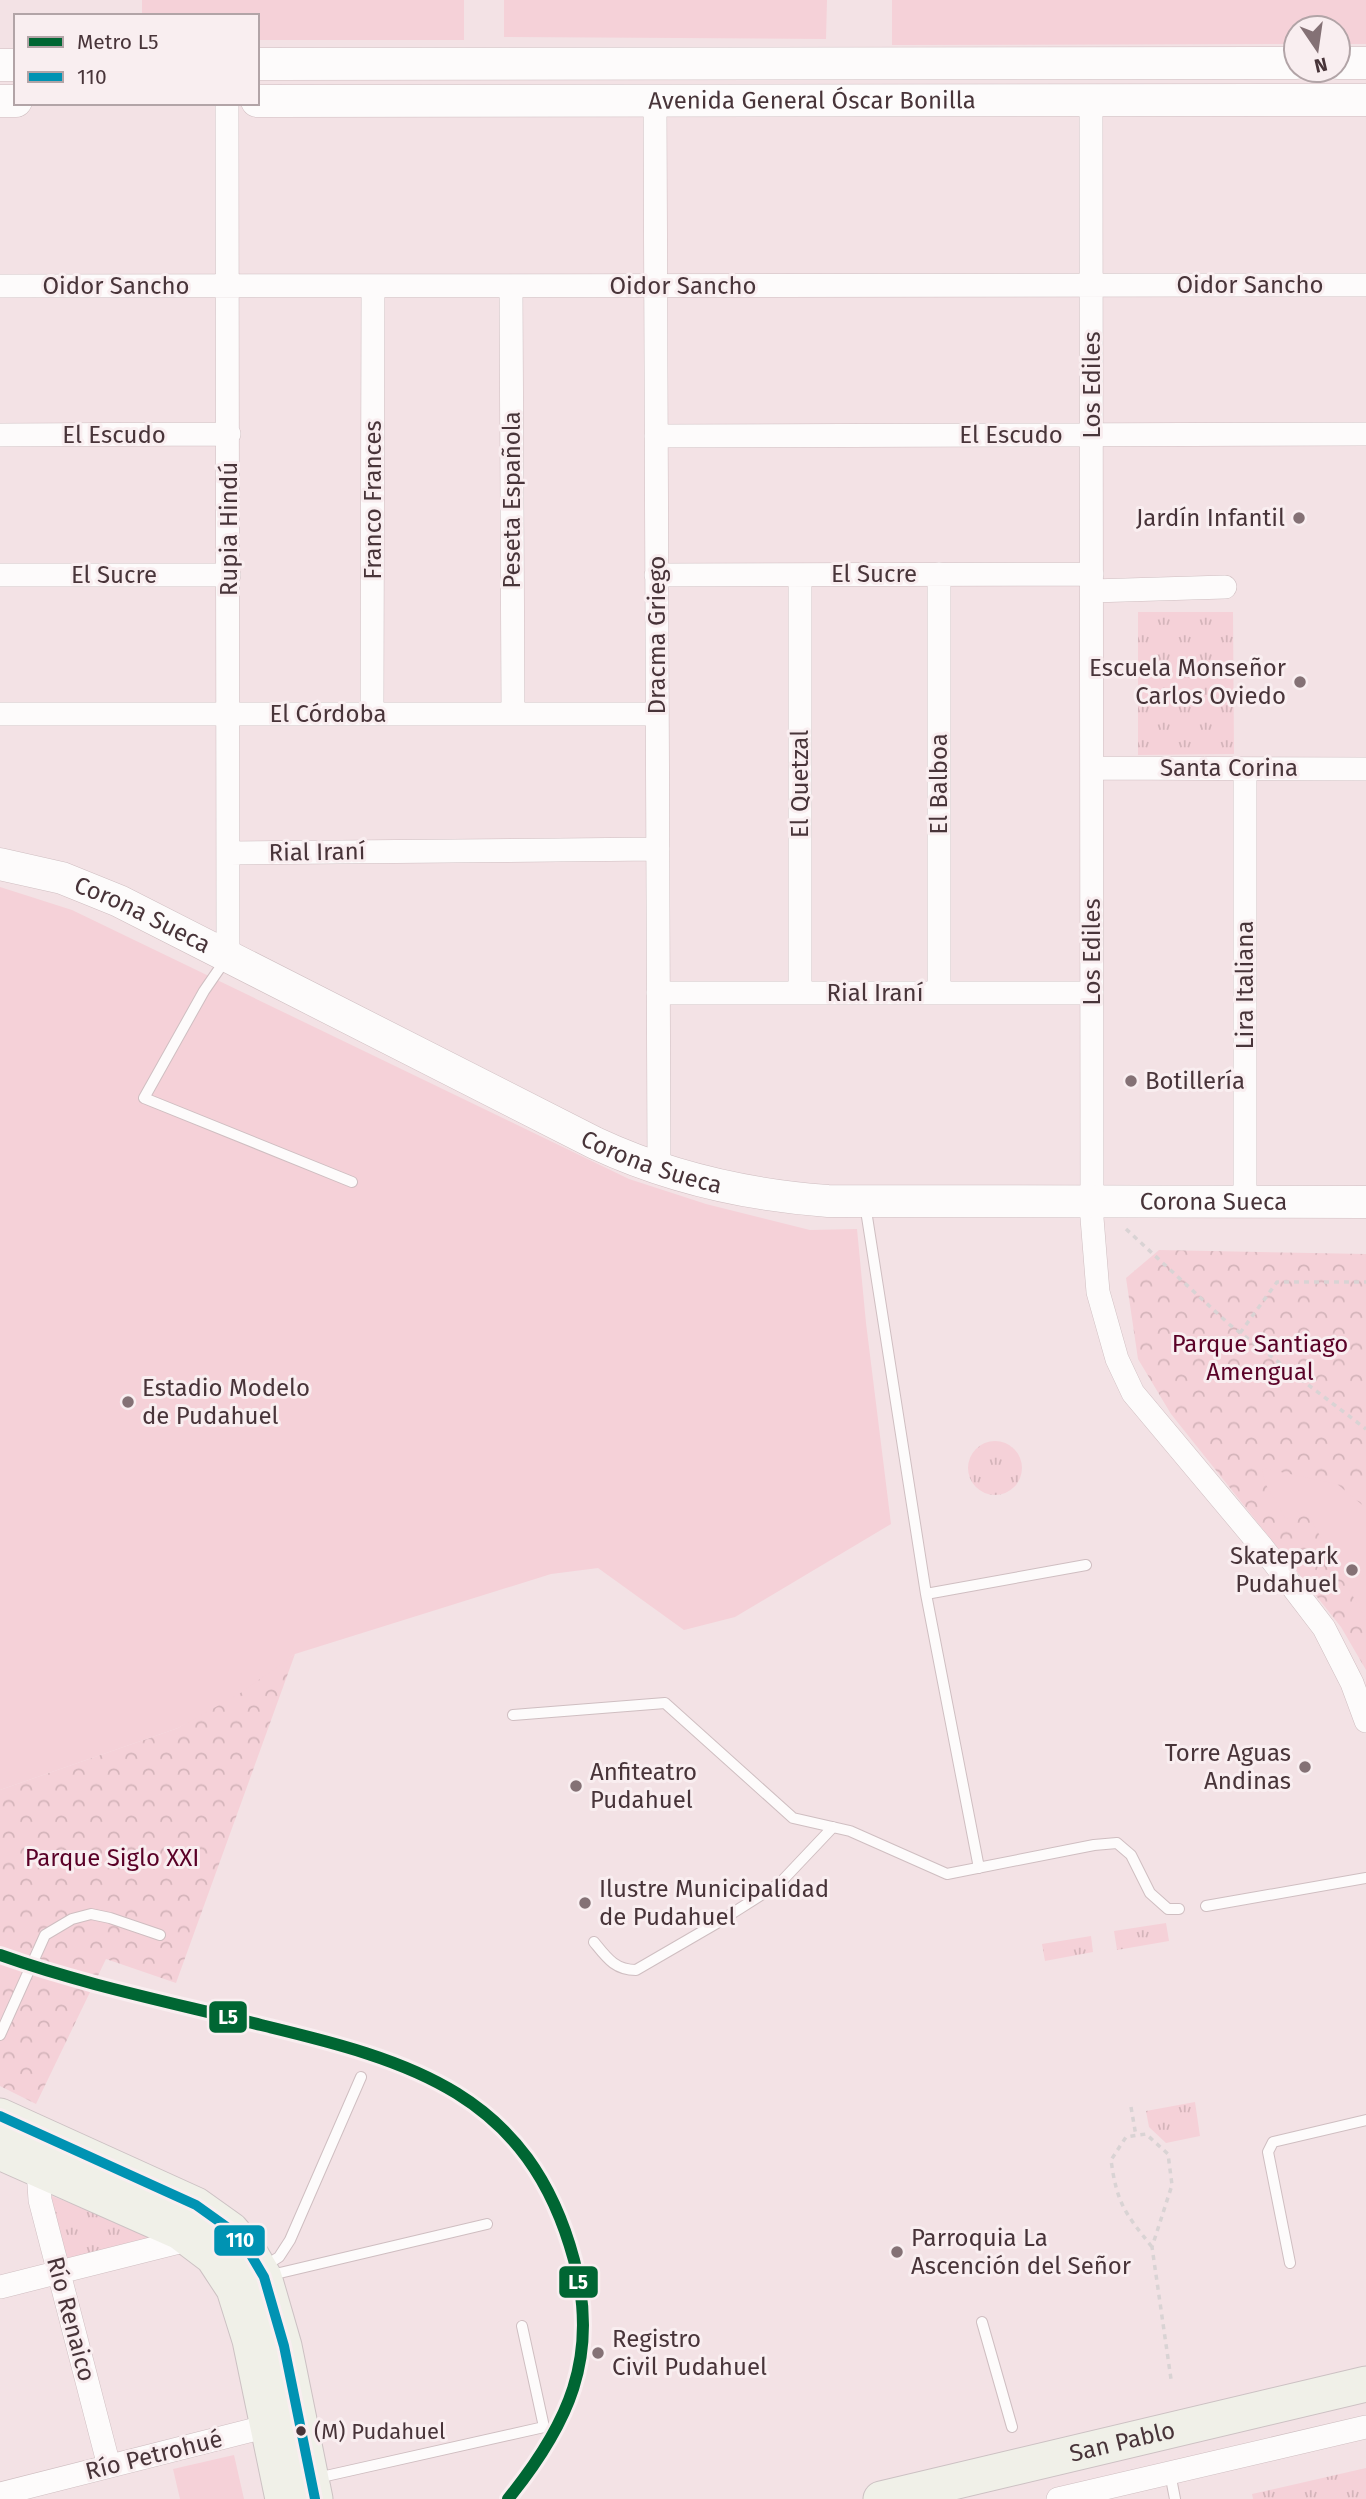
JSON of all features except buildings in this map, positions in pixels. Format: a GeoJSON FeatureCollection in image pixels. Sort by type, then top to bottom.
{"type":"FeatureCollection","features":[{"type":"Feature","properties":{"kind":"main road","name":"Avenida General Óscar Bonilla"},"geometry":{"type":"LineString","coordinates":[[259,64],[1282,63]]}},
{"type":"Feature","properties":{"kind":"main road","name":"Avenida General Óscar Bonilla"},"geometry":{"type":"LineString","coordinates":[[259,101],[1366,100]]}},
{"type":"Feature","properties":{"kind":"main road","name":"Corona Sueca"},"geometry":{"type":"LineString","coordinates":[[0,864],[42,873],[91,889],[595,1143],[659,1170],[700,1182],[752,1193],[803,1199],[864,1201],[1366,1202]]}},
{"type":"Feature","properties":{"kind":"main road"},"geometry":{"type":"LineString","coordinates":[[0,2116],[144,2199],[220,2264],[234,2289],[245,2321],[283,2499]]}},
{"type":"Feature","properties":{"kind":"main road"},"geometry":{"type":"LineString","coordinates":[[0,2152],[38,2170],[144,2199],[196,2205],[221,2221],[240,2240],[262,2273],[284,2346],[313,2489]]}},
{"type":"Feature","properties":{"kind":"main road","name":"San Pablo"},"geometry":{"type":"LineString","coordinates":[[881,2499],[1366,2384]]}},
{"type":"Feature","properties":{"kind":"street","name":"Los Ediles"},"geometry":{"type":"LineString","coordinates":[[1091,100],[1092,1202],[1098,1292],[1117,1359],[1133,1393],[1262,1547],[1324,1628],[1352,1683],[1366,1721]]}},
{"type":"Feature","properties":{"kind":"street","name":"Dracma Griego"},"geometry":{"type":"LineString","coordinates":[[655,101],[659,1170]]}},
{"type":"Feature","properties":{"kind":"street","name":"Rupia Hindú"},"geometry":{"type":"LineString","coordinates":[[227,105],[228,956]]}},
{"type":"Feature","properties":{"kind":"street","name":"Oidor Sancho"},"geometry":{"type":"LineString","coordinates":[[0,286],[1366,285]]}},
{"type":"Feature","properties":{"kind":"street","name":"Franco Frances"},"geometry":{"type":"LineString","coordinates":[[372,714],[373,286]]}},
{"type":"Feature","properties":{"kind":"street","name":"Peseta Española"},"geometry":{"type":"LineString","coordinates":[[510,286],[513,714]]}},
{"type":"Feature","properties":{"kind":"street","name":"El Escudo"},"geometry":{"type":"LineString","coordinates":[[0,435],[229,434]]}},
{"type":"Feature","properties":{"kind":"street","name":"El Escudo"},"geometry":{"type":"LineString","coordinates":[[656,436],[1366,434]]}},
{"type":"Feature","properties":{"kind":"street","name":"El Sucre"},"geometry":{"type":"LineString","coordinates":[[656,575],[939,574],[1224,587]]}},
{"type":"Feature","properties":{"kind":"street","name":"El Balboa"},"geometry":{"type":"LineString","coordinates":[[939,574],[939,993]]}},
{"type":"Feature","properties":{"kind":"street","name":"El Sucre"},"geometry":{"type":"LineString","coordinates":[[0,575],[229,575]]}},
{"type":"Feature","properties":{"kind":"street","name":"El Quetzal"},"geometry":{"type":"LineString","coordinates":[[800,575],[800,993]]}},
{"type":"Feature","properties":{"kind":"street","name":"El Córdoba"},"geometry":{"type":"LineString","coordinates":[[0,714],[657,714]]}},
{"type":"Feature","properties":{"kind":"street","name":"Santa Corina"},"geometry":{"type":"LineString","coordinates":[[1092,768],[1366,769]]}},
{"type":"Feature","properties":{"kind":"street","name":"Lira Italiana"},"geometry":{"type":"LineString","coordinates":[[1245,769],[1245,1202]]}},
{"type":"Feature","properties":{"kind":"street","name":"Rial Iraní"},"geometry":{"type":"LineString","coordinates":[[229,853],[657,849]]}},
{"type":"Feature","properties":{"kind":"street","name":"Rial Iraní"},"geometry":{"type":"LineString","coordinates":[[658,993],[1092,993]]}},
{"type":"Feature","properties":{"kind":"street","name":"Río Renaico"},"geometry":{"type":"LineString","coordinates":[[38,2170],[40,2200],[109,2466]]}},
{"type":"Feature","properties":{"kind":"street"},"geometry":{"type":"LineString","coordinates":[[0,2287],[191,2239]]}},
{"type":"Feature","properties":{"kind":"street","name":"Río Petrohué"},"geometry":{"type":"LineString","coordinates":[[0,2494],[268,2426]]}},
{"type":"Feature","properties":{"kind":"street","name":"San Pablo"},"geometry":{"type":"LineString","coordinates":[[1058,2499],[1366,2427]]}},
{"type":"Feature","properties":{"kind":"lane"},"geometry":{"type":"LineString","coordinates":[[228,956],[204,991],[144,1098],[352,1182]]}},
{"type":"Feature","properties":{"kind":"lane"},"geometry":{"type":"LineString","coordinates":[[864,1201],[926,1594],[979,1868]]}},
{"type":"Feature","properties":{"kind":"lane"},"geometry":{"type":"LineString","coordinates":[[926,1594],[1086,1565]]}},
{"type":"Feature","properties":{"kind":"lane"},"geometry":{"type":"LineString","coordinates":[[513,1715],[665,1703],[793,1818],[850,1831],[947,1874],[1094,1844],[1117,1843],[1131,1854],[1150,1893],[1168,1909],[1179,1909]]}},
{"type":"Feature","properties":{"kind":"lane"},"geometry":{"type":"LineString","coordinates":[[594,1942],[612,1964],[626,1970],[636,1970],[717,1923],[780,1882],[833,1827]]}},
{"type":"Feature","properties":{"kind":"lane"},"geometry":{"type":"LineString","coordinates":[[1206,1906],[1366,1878]]}},
{"type":"Feature","properties":{"kind":"lane"},"geometry":{"type":"LineString","coordinates":[[0,2035],[45,1934],[72,1919],[91,1914],[160,1935]]}},
{"type":"Feature","properties":{"kind":"lane"},"geometry":{"type":"LineString","coordinates":[[262,2273],[279,2257],[290,2240],[361,2077]]}},
{"type":"Feature","properties":{"kind":"lane"},"geometry":{"type":"LineString","coordinates":[[1290,2263],[1268,2151],[1273,2142],[1366,2120]]}},
{"type":"Feature","properties":{"kind":"lane"},"geometry":{"type":"LineString","coordinates":[[262,2273],[487,2224]]}},
{"type":"Feature","properties":{"kind":"lane"},"geometry":{"type":"LineString","coordinates":[[982,2322],[1012,2427]]}},
{"type":"Feature","properties":{"kind":"lane"},"geometry":{"type":"LineString","coordinates":[[313,2489],[544,2427],[522,2326]]}},
{"type":"Feature","properties":{"kind":"lane"},"geometry":{"type":"LineString","coordinates":[[1170,2473],[1175,2499]]}},
{"type":"Feature","properties":{"kind":"path"},"geometry":{"type":"LineString","coordinates":[[1123,1226],[1240,1333],[1366,1429]]}},
{"type":"Feature","properties":{"kind":"path"},"geometry":{"type":"LineString","coordinates":[[1240,1333],[1277,1282],[1366,1282]]}},
{"type":"Feature","properties":{"kind":"path"},"geometry":{"type":"LineString","coordinates":[[1131,2107],[1136,2136]]}},
{"type":"Feature","properties":{"kind":"path"},"geometry":{"type":"LineString","coordinates":[[1152,2247],[1127,2216],[1115,2192],[1111,2160],[1126,2137],[1146,2134],[1168,2154],[1171,2174],[1172,2185],[1152,2247],[1171,2379]]}},
{"type":"Feature","properties":{"kind":"green space"},"geometry":{"type":"Polygon","coordinates":[[[142,0],[464,0],[464,40],[259,40],[259,14],[142,14],[142,0]]]}},
{"type":"Feature","properties":{"kind":"green space"},"geometry":{"type":"Polygon","coordinates":[[[504,0],[827,0],[826,39],[504,37],[504,0]]]}},
{"type":"Feature","properties":{"kind":"green space"},"geometry":{"type":"Polygon","coordinates":[[[892,0],[1366,0],[1366,44],[1352,44],[1352,14],[1282,14],[1282,44],[892,45],[892,0]]]}},
{"type":"Feature","properties":{"kind":"green space"},"geometry":{"type":"Polygon","coordinates":[[[1138,612],[1233,612],[1234,754],[1138,755],[1138,612]]]}},
{"type":"Feature","properties":{"kind":"green space"},"geometry":{"type":"Polygon","coordinates":[[[0,887],[72,910],[629,1179],[706,1204],[810,1230],[857,1229],[891,1524],[735,1617],[684,1630],[598,1568],[551,1574],[295,1654],[239,1694],[178,1728],[0,1790],[0,887]]]}},
{"type":"Feature","properties":{"kind":"green space","name":"Parque Santiago Amengual"},"geometry":{"type":"Polygon","coordinates":[[[1159,1250],[1366,1254],[1366,1670],[1341,1627],[1171,1414],[1138,1359],[1126,1278],[1159,1250]]]}},
{"type":"Feature","properties":{"kind":"green space"},"geometry":{"type":"Polygon","coordinates":[[[995,1441],[1014,1449],[1022,1468],[1014,1487],[995,1495],[976,1487],[968,1468],[976,1449],[995,1441]]]}},
{"type":"Feature","properties":{"kind":"green space","name":"Skatepark Pudahuel"},"geometry":{"type":"Polygon","coordinates":[[[1262,1468],[1337,1484],[1366,1508],[1366,1620],[1308,1514],[1286,1519],[1265,1483],[1262,1468]]]}},
{"type":"Feature","properties":{"kind":"green space","name":"Parque Siglo XXI"},"geometry":{"type":"Polygon","coordinates":[[[295,1654],[176,1983],[106,1959],[36,2104],[0,2086],[0,1790],[178,1728],[295,1654]]]}},
{"type":"Feature","properties":{"kind":"green space"},"geometry":{"type":"Polygon","coordinates":[[[1166,1923],[1169,1941],[1117,1950],[1114,1931],[1166,1923]]]}},
{"type":"Feature","properties":{"kind":"green space"},"geometry":{"type":"Polygon","coordinates":[[[1091,1936],[1093,1952],[1045,1961],[1042,1944],[1091,1936]]]}},
{"type":"Feature","properties":{"kind":"green space"},"geometry":{"type":"Polygon","coordinates":[[[1195,2102],[1200,2136],[1166,2143],[1149,2127],[1146,2111],[1195,2102]]]}},
{"type":"Feature","properties":{"kind":"green space"},"geometry":{"type":"Polygon","coordinates":[[[44,2193],[160,2237],[63,2264],[44,2193]]]}},
{"type":"Feature","properties":{"kind":"green space"},"geometry":{"type":"Polygon","coordinates":[[[234,2455],[244,2499],[180,2499],[173,2469],[234,2455]]]}},
{"type":"Feature","properties":{"kind":"green space"},"geometry":{"type":"Polygon","coordinates":[[[1366,2468],[1366,2499],[1253,2499],[1252,2494],[1366,2468]]]}},
{"type":"Feature","properties":{"kind":"metro line","name":"L5"},"geometry":{"type":"LineString","coordinates":[[0,1955],[97,1985],[367,2053],[414,2071],[457,2093],[495,2122],[527,2158],[554,2203],[574,2260],[581,2295],[583,2328],[580,2359],[562,2416],[547,2444],[508,2499]]}},
{"type":"Feature","properties":{"kind":"transit line","name":"110"},"geometry":{"type":"LineString","coordinates":[[0,2116],[196,2205],[231,2230],[248,2250],[264,2277],[284,2346],[315,2499]]}},
{"type":"Feature","properties":{"kind":"place","name":"Jardín Infantil"},"geometry":{"type":"Point","coordinates":[1299,518]}},
{"type":"Feature","properties":{"kind":"place","name":"Escuela Monseñor Carlos Oviedo"},"geometry":{"type":"Point","coordinates":[1300,682]}},
{"type":"Feature","properties":{"kind":"place","name":"Botillería"},"geometry":{"type":"Point","coordinates":[1131,1081]}},
{"type":"Feature","properties":{"kind":"place","name":"Estadio Modelo de Pudahuel"},"geometry":{"type":"Point","coordinates":[128,1402]}},
{"type":"Feature","properties":{"kind":"place","name":"Skatepark Pudahuel"},"geometry":{"type":"Point","coordinates":[1352,1570]}},
{"type":"Feature","properties":{"kind":"place","name":"Torre Aguas Andinas"},"geometry":{"type":"Point","coordinates":[1305,1767]}},
{"type":"Feature","properties":{"kind":"place","name":"Anfiteatro Pudahuel"},"geometry":{"type":"Point","coordinates":[576,1786]}},
{"type":"Feature","properties":{"kind":"place","name":"Ilustre Municipalidad de Pudahuel"},"geometry":{"type":"Point","coordinates":[585,1903]}},
{"type":"Feature","properties":{"kind":"place","name":"Parroquia La Ascención del Señor"},"geometry":{"type":"Point","coordinates":[897,2252]}},
{"type":"Feature","properties":{"kind":"place","name":"Registro Civil Pudahuel"},"geometry":{"type":"Point","coordinates":[598,2353]}},
{"type":"Feature","properties":{"kind":"place","name":"(M) Pudahuel"},"geometry":{"type":"Point","coordinates":[301,2431]}}]}
